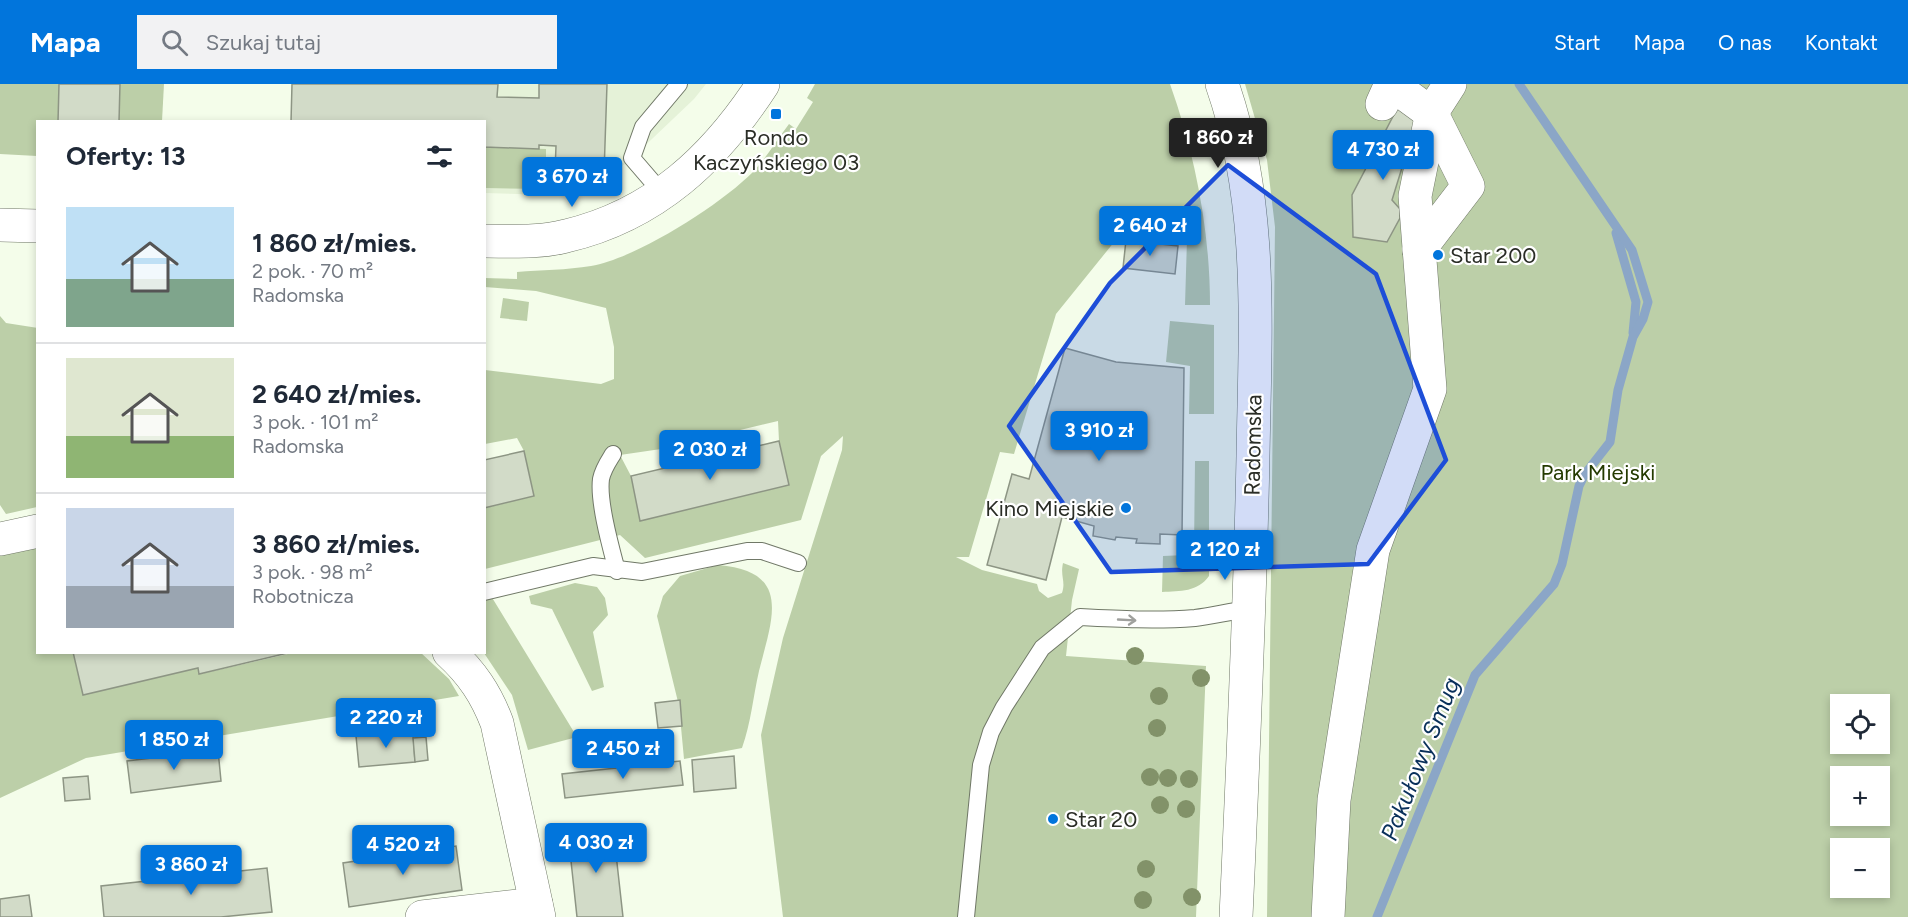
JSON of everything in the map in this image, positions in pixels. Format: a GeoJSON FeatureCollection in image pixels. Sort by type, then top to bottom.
{"type":"FeatureCollection","features":[{"type":"Feature","properties":{"kind":"street"},"geometry":{"type":"LineString","coordinates":[[486,241],[521,242],[565,237],[598,226],[663,194],[699,166],[745,111],[763,84]]}},
{"type":"Feature","properties":{"kind":"street","name":"Radomska"},"geometry":{"type":"LineString","coordinates":[[1222,84],[1232,112],[1248,186],[1254,244],[1250,609],[1236,917]]}},
{"type":"Feature","properties":{"kind":"street"},"geometry":{"type":"LineString","coordinates":[[1328,917],[1335,800],[1373,550],[1430,389],[1415,196],[1432,114],[1450,84]]}},
{"type":"Feature","properties":{"kind":"street"},"geometry":{"type":"LineString","coordinates":[[1388,91],[1432,114],[1468,186],[1419,250]]}},
{"type":"Feature","properties":{"kind":"street"},"geometry":{"type":"LineString","coordinates":[[0,225],[36,226]]}},
{"type":"Feature","properties":{"kind":"street"},"geometry":{"type":"LineString","coordinates":[[0,539],[36,531]]}},
{"type":"Feature","properties":{"kind":"street"},"geometry":{"type":"LineString","coordinates":[[422,917],[537,910],[497,723],[489,701],[476,680],[451,654]]}},
{"type":"Feature","properties":{"kind":"lane"},"geometry":{"type":"LineString","coordinates":[[663,194],[632,158],[643,127],[679,84]]}},
{"type":"Feature","properties":{"kind":"lane"},"geometry":{"type":"LineString","coordinates":[[613,454],[604,468],[601,481],[609,541],[617,571]]}},
{"type":"Feature","properties":{"kind":"lane"},"geometry":{"type":"LineString","coordinates":[[486,592],[593,566],[617,571],[642,572],[747,551],[762,551],[798,563]]}},
{"type":"Feature","properties":{"kind":"lane"},"geometry":{"type":"LineString","coordinates":[[966,917],[981,765],[992,732],[1004,707],[1042,648],[1080,617],[1150,621],[1199,617],[1250,609]]}},
{"type":"Feature","properties":{"kind":"highlighted area"},"geometry":{"type":"Polygon","coordinates":[[[1228,165],[1376,274],[1446,460],[1368,564],[1111,572],[1009,426],[1110,283],[1228,165]]]}},
{"type":"Feature","properties":{"kind":"shaded area"},"geometry":{"type":"Polygon","coordinates":[[[292,84],[706,84],[694,99],[632,158],[600,184],[556,195],[486,193],[486,120],[291,120],[292,84]]]}},
{"type":"Feature","properties":{"kind":"green space"},"geometry":{"type":"Polygon","coordinates":[[[0,84],[59,84],[58,120],[36,120],[36,156],[0,154],[0,84]]]}},
{"type":"Feature","properties":{"kind":"green space"},"geometry":{"type":"Polygon","coordinates":[[[120,84],[164,84],[162,120],[119,120],[120,84]]]}},
{"type":"Feature","properties":{"kind":"green space"},"geometry":{"type":"Polygon","coordinates":[[[815,84],[1170,84],[1194,165],[1204,221],[1210,305],[1185,305],[1187,239],[1119,236],[1056,314],[1014,454],[1000,452],[969,557],[956,557],[982,570],[1037,584],[1039,591],[1048,598],[1062,593],[1063,563],[1079,569],[1072,600],[1066,656],[1206,666],[1196,917],[783,917],[761,735],[783,638],[842,450],[843,436],[821,456],[801,520],[645,558],[620,535],[486,569],[486,508],[534,496],[524,451],[517,438],[486,444],[486,370],[601,384],[614,379],[614,347],[606,308],[536,291],[486,287],[486,278],[517,279],[517,272],[591,266],[631,253],[654,241],[699,214],[753,172],[789,124],[796,129],[813,102],[807,98],[815,84]],[[778,421],[661,449],[620,455],[631,476],[640,520],[789,485],[779,441],[778,421]]]}},
{"type":"Feature","properties":{"kind":"green space","name":"Park Miejski"},"geometry":{"type":"Polygon","coordinates":[[[1245,84],[1908,84],[1908,917],[1267,917],[1275,227],[1267,160],[1245,84]]]}},
{"type":"Feature","properties":{"kind":"green space"},"geometry":{"type":"Polygon","coordinates":[[[486,147],[546,149],[546,189],[486,188],[486,147]]]}},
{"type":"Feature","properties":{"kind":"green space"},"geometry":{"type":"Polygon","coordinates":[[[503,298],[529,302],[527,321],[500,318],[503,298]]]}},
{"type":"Feature","properties":{"kind":"green space"},"geometry":{"type":"Polygon","coordinates":[[[0,316],[6,323],[36,328],[36,507],[6,514],[0,505],[0,316]]]}},
{"type":"Feature","properties":{"kind":"green space"},"geometry":{"type":"Polygon","coordinates":[[[1170,321],[1214,325],[1214,414],[1189,414],[1190,366],[1166,362],[1170,321]]]}},
{"type":"Feature","properties":{"kind":"green space"},"geometry":{"type":"Polygon","coordinates":[[[1195,461],[1209,461],[1209,576],[1194,588],[1162,592],[1163,556],[1186,555],[1194,550],[1195,461]]]}},
{"type":"Feature","properties":{"kind":"green space"},"geometry":{"type":"Polygon","coordinates":[[[36,545],[36,654],[73,654],[83,695],[198,668],[200,674],[288,654],[422,654],[449,679],[459,696],[86,758],[0,798],[0,552],[36,545]]]}},
{"type":"Feature","properties":{"kind":"green space"},"geometry":{"type":"Polygon","coordinates":[[[718,565],[742,569],[758,577],[767,587],[772,616],[742,748],[684,759],[679,706],[657,616],[663,596],[680,576],[718,565]]]}},
{"type":"Feature","properties":{"kind":"green space"},"geometry":{"type":"Polygon","coordinates":[[[575,583],[597,587],[605,598],[608,615],[593,632],[604,687],[592,691],[552,609],[531,604],[529,596],[575,583]]]}},
{"type":"Feature","properties":{"kind":"green space"},"geometry":{"type":"Polygon","coordinates":[[[488,591],[577,737],[528,750],[512,695],[485,654],[486,592],[488,591]]]}},
{"type":"Feature","properties":{"kind":"building"},"geometry":{"type":"Polygon","coordinates":[[[59,84],[120,84],[119,120],[58,120],[59,84]]]}},
{"type":"Feature","properties":{"kind":"building"},"geometry":{"type":"Polygon","coordinates":[[[292,84],[498,84],[497,97],[539,98],[539,84],[607,84],[604,174],[555,172],[556,146],[539,145],[539,149],[486,147],[486,120],[291,120],[292,84]]]}},
{"type":"Feature","properties":{"kind":"building"},"geometry":{"type":"Polygon","coordinates":[[[1399,105],[1418,121],[1415,144],[1409,145],[1392,200],[1400,209],[1400,218],[1387,242],[1353,237],[1352,195],[1399,105]]]}},
{"type":"Feature","properties":{"kind":"building"},"geometry":{"type":"Polygon","coordinates":[[[1126,240],[1178,246],[1175,274],[1123,268],[1126,240]]]}},
{"type":"Feature","properties":{"kind":"building"},"geometry":{"type":"Polygon","coordinates":[[[1065,348],[1116,362],[1184,368],[1182,535],[1160,534],[1160,544],[1136,543],[1137,539],[1116,537],[1115,540],[1093,536],[1094,526],[1062,517],[1046,580],[987,565],[1012,474],[1029,479],[1065,348]]]}},
{"type":"Feature","properties":{"kind":"building"},"geometry":{"type":"Polygon","coordinates":[[[779,441],[789,485],[640,521],[631,476],[779,441]]]}},
{"type":"Feature","properties":{"kind":"building"},"geometry":{"type":"Polygon","coordinates":[[[524,451],[534,496],[486,508],[486,460],[524,451]]]}},
{"type":"Feature","properties":{"kind":"building"},"geometry":{"type":"Polygon","coordinates":[[[73,654],[284,654],[199,674],[198,668],[83,695],[73,654]]]}},
{"type":"Feature","properties":{"kind":"building"},"geometry":{"type":"Polygon","coordinates":[[[680,700],[682,726],[658,728],[655,703],[680,700]]]}},
{"type":"Feature","properties":{"kind":"building"},"geometry":{"type":"Polygon","coordinates":[[[413,731],[415,762],[359,767],[356,736],[413,731]]]}},
{"type":"Feature","properties":{"kind":"building"},"geometry":{"type":"Polygon","coordinates":[[[426,737],[428,760],[415,762],[413,738],[426,737]]]}},
{"type":"Feature","properties":{"kind":"building"},"geometry":{"type":"Polygon","coordinates":[[[218,750],[221,781],[131,793],[127,761],[218,750]]]}},
{"type":"Feature","properties":{"kind":"building"},"geometry":{"type":"Polygon","coordinates":[[[734,756],[736,788],[694,792],[692,760],[734,756]]]}},
{"type":"Feature","properties":{"kind":"building"},"geometry":{"type":"Polygon","coordinates":[[[680,761],[683,785],[565,798],[562,774],[680,761]]]}},
{"type":"Feature","properties":{"kind":"building"},"geometry":{"type":"Polygon","coordinates":[[[88,776],[90,799],[65,801],[63,778],[88,776]]]}},
{"type":"Feature","properties":{"kind":"building"},"geometry":{"type":"Polygon","coordinates":[[[613,827],[623,917],[577,917],[568,833],[613,827]]]}},
{"type":"Feature","properties":{"kind":"building"},"geometry":{"type":"Polygon","coordinates":[[[456,846],[462,890],[349,907],[343,863],[456,846]]]}},
{"type":"Feature","properties":{"kind":"building"},"geometry":{"type":"Polygon","coordinates":[[[267,868],[272,912],[221,917],[104,917],[101,886],[267,868]]]}},
{"type":"Feature","properties":{"kind":"building"},"geometry":{"type":"Polygon","coordinates":[[[29,895],[32,917],[0,917],[0,899],[29,895]]]}},
{"type":"Feature","properties":{"kind":"waterway","name":"Pakułowy Smug"},"geometry":{"type":"LineString","coordinates":[[1377,917],[1475,675],[1554,584],[1562,564],[1579,486],[1585,474],[1610,442],[1618,390],[1633,337],[1643,319],[1648,302],[1632,250],[1519,84]]}},
{"type":"Feature","properties":{"kind":"waterway"},"geometry":{"type":"LineString","coordinates":[[1616,233],[1636,302],[1633,333]]}},
{"type":"Feature","properties":{"kind":"place","name":"Rondo Kaczyńskiego 03"},"geometry":{"type":"Point","coordinates":[776,114]}},
{"type":"Feature","properties":{"kind":"place","name":"Star 200"},"geometry":{"type":"Point","coordinates":[1438,255]}},
{"type":"Feature","properties":{"kind":"place","name":"Kino Miejskie"},"geometry":{"type":"Point","coordinates":[1126,508]}},
{"type":"Feature","properties":{"kind":"place","name":"Star 20"},"geometry":{"type":"Point","coordinates":[1053,819]}}]}
